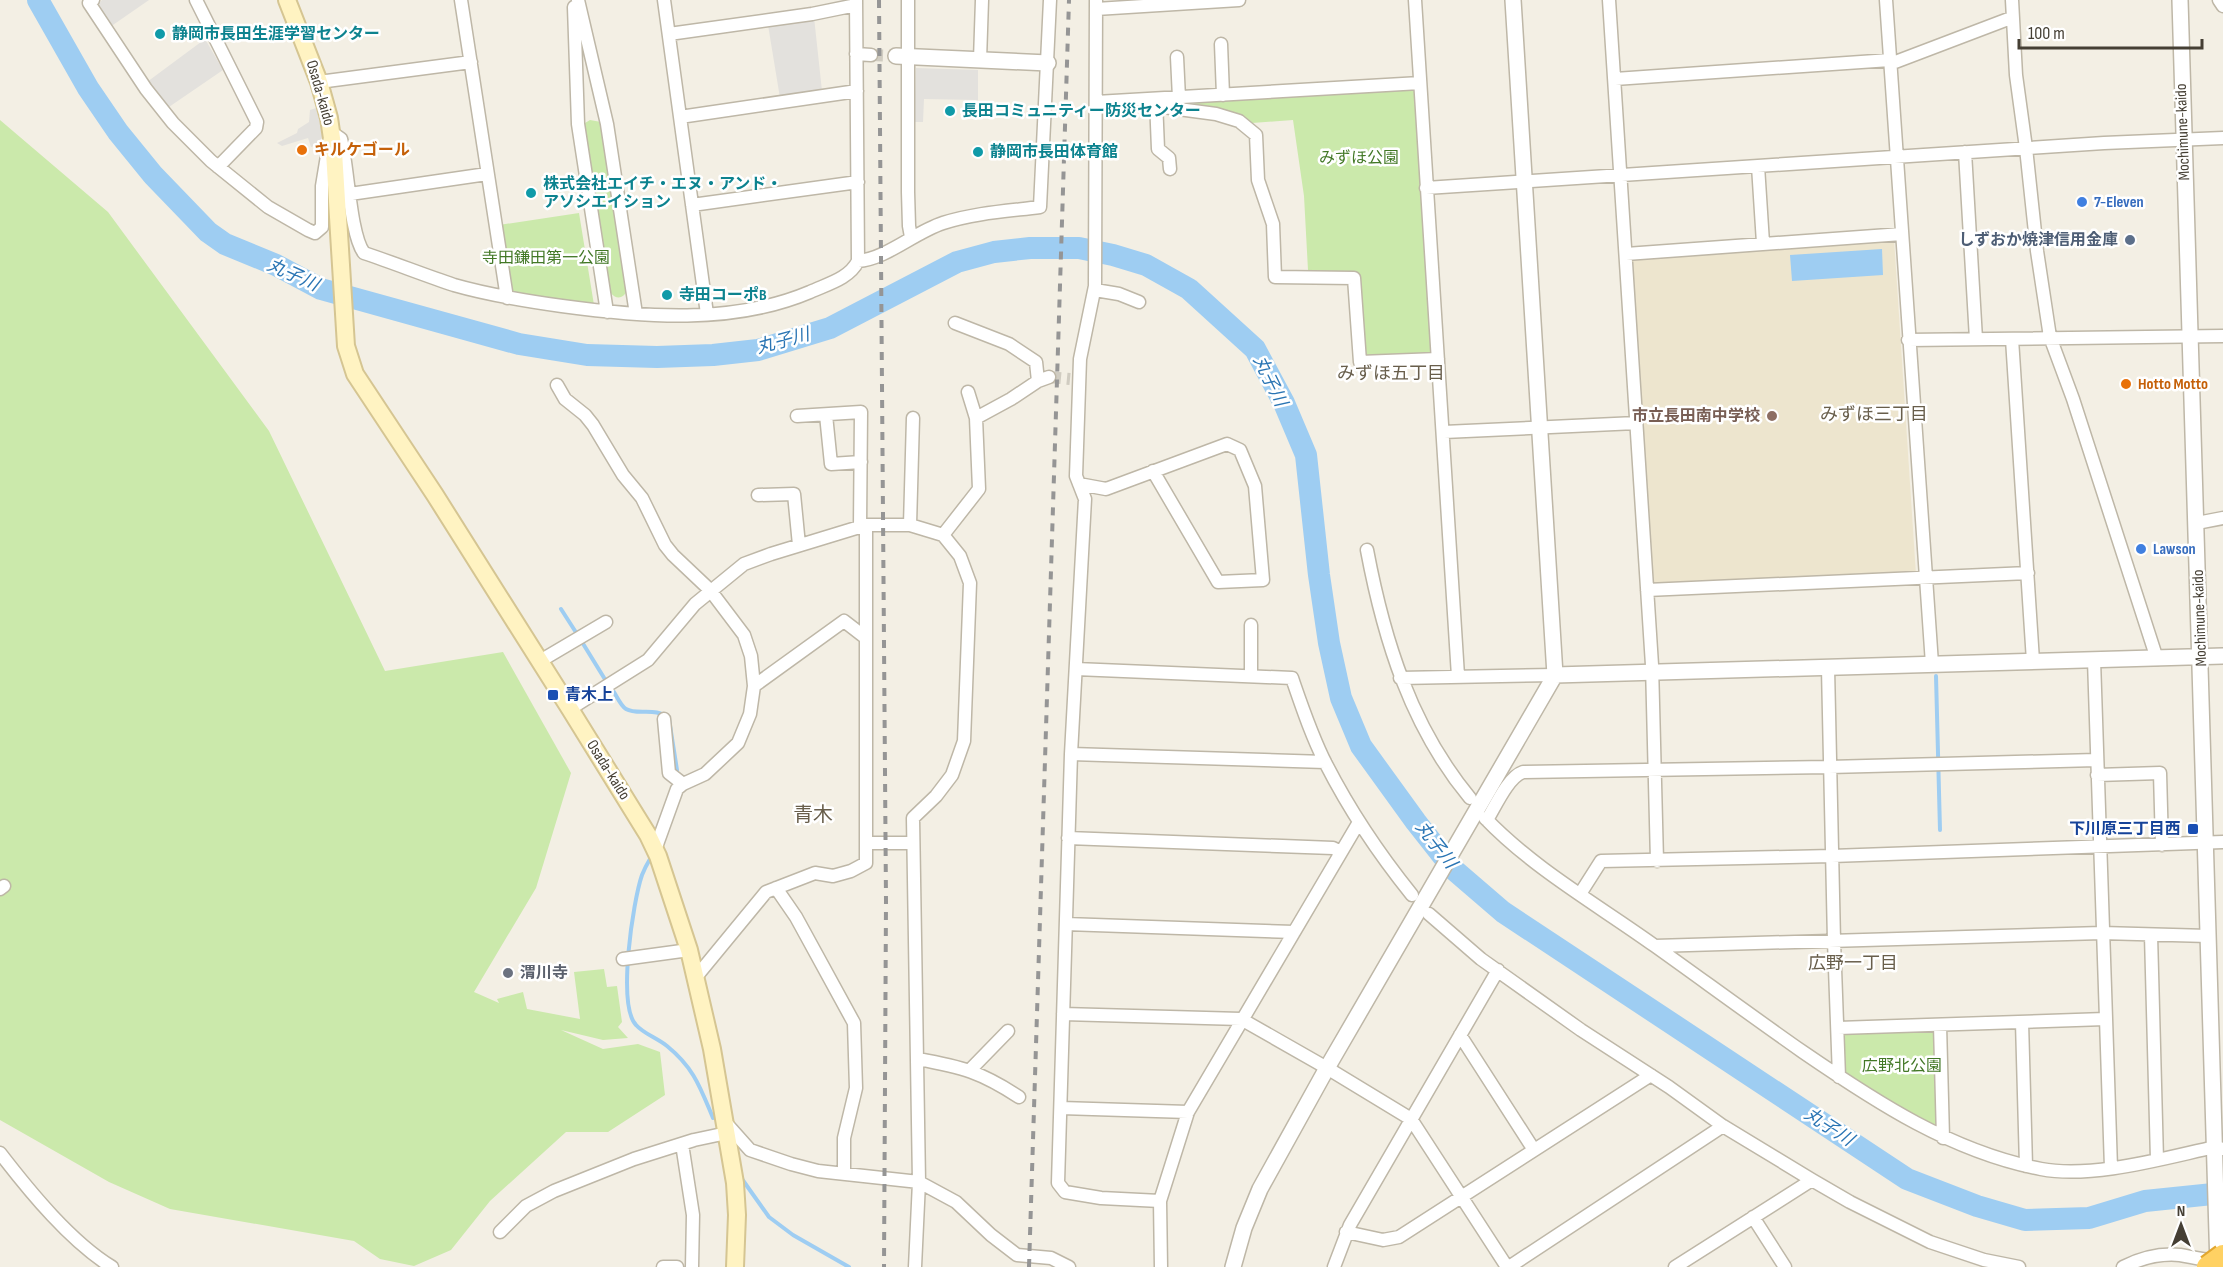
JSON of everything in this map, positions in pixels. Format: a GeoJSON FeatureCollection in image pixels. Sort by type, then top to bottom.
{"type":"FeatureCollection","features":[{"type":"Feature","properties":{"kind":"main road","name":"Osada-kaido"},"geometry":{"type":"LineString","coordinates":[[290,0],[319,82],[331,132],[346,346],[355,374],[435,495],[570,709],[655,850],[664,870],[696,976],[726,1127],[735,1183],[737,1215],[735,1267]]}},
{"type":"Feature","properties":{"kind":"street"},"geometry":{"type":"LineString","coordinates":[[93,0],[89,3],[146,89],[173,123],[218,167],[268,207],[315,233],[322,227],[322,186],[331,132],[341,138],[356,238],[364,253],[454,285],[507,298],[636,314],[736,312],[802,295],[853,272],[858,261],[856,3],[812,14],[669,34]]}},
{"type":"Feature","properties":{"kind":"street"},"geometry":{"type":"LineString","coordinates":[[196,0],[257,122],[256,128],[218,167]]}},
{"type":"Feature","properties":{"kind":"street"},"geometry":{"type":"LineString","coordinates":[[462,0],[507,298]]}},
{"type":"Feature","properties":{"kind":"street"},"geometry":{"type":"LineString","coordinates":[[576,0],[578,124],[607,312]]}},
{"type":"Feature","properties":{"kind":"street"},"geometry":{"type":"LineString","coordinates":[[576,0],[607,124],[636,314]]}},
{"type":"Feature","properties":{"kind":"street"},"geometry":{"type":"LineString","coordinates":[[664,0],[707,314]]}},
{"type":"Feature","properties":{"kind":"street"},"geometry":{"type":"LineString","coordinates":[[908,0],[902,56],[911,237]]}},
{"type":"Feature","properties":{"kind":"street"},"geometry":{"type":"LineString","coordinates":[[980,60],[982,0]]}},
{"type":"Feature","properties":{"kind":"street"},"geometry":{"type":"LineString","coordinates":[[858,261],[874,258],[942,223],[1040,207],[1050,0]]}},
{"type":"Feature","properties":{"kind":"street"},"geometry":{"type":"LineString","coordinates":[[1160,1201],[1101,1198],[1065,1192],[1058,1183],[1071,754],[1085,499],[1076,476],[1075,379],[1095,288],[1096,4],[1239,0]]}},
{"type":"Feature","properties":{"kind":"street"},"geometry":{"type":"LineString","coordinates":[[1415,0],[1458,676]]}},
{"type":"Feature","properties":{"kind":"street"},"geometry":{"type":"LineString","coordinates":[[1233,1267],[1244,1228],[1260,1189],[1327,1068],[1555,675],[1513,0]]}},
{"type":"Feature","properties":{"kind":"street"},"geometry":{"type":"LineString","coordinates":[[1609,0],[1652,672],[1657,861]]}},
{"type":"Feature","properties":{"kind":"street"},"geometry":{"type":"LineString","coordinates":[[1886,0],[1932,664]]}},
{"type":"Feature","properties":{"kind":"street"},"geometry":{"type":"LineString","coordinates":[[2012,0],[2011,18],[2016,75],[2050,338],[2073,399],[2157,658]]}},
{"type":"Feature","properties":{"kind":"street","name":"Mochimune-kaido"},"geometry":{"type":"LineString","coordinates":[[2180,0],[2201,657],[2204,844],[2219,1148],[2215,1164],[2217,1259]]}},
{"type":"Feature","properties":{"kind":"street"},"geometry":{"type":"LineString","coordinates":[[2219,0],[2223,6]]}},
{"type":"Feature","properties":{"kind":"street"},"geometry":{"type":"LineString","coordinates":[[1615,79],[1890,62],[2011,18]]}},
{"type":"Feature","properties":{"kind":"street"},"geometry":{"type":"LineString","coordinates":[[1221,44],[1223,95]]}},
{"type":"Feature","properties":{"kind":"street"},"geometry":{"type":"LineString","coordinates":[[856,54],[871,55]]}},
{"type":"Feature","properties":{"kind":"street"},"geometry":{"type":"LineString","coordinates":[[902,56],[1048,63]]}},
{"type":"Feature","properties":{"kind":"street"},"geometry":{"type":"LineString","coordinates":[[1177,57],[1179,98]]}},
{"type":"Feature","properties":{"kind":"street"},"geometry":{"type":"LineString","coordinates":[[319,82],[471,62]]}},
{"type":"Feature","properties":{"kind":"street"},"geometry":{"type":"LineString","coordinates":[[1096,102],[1156,102],[1179,98],[1420,83]]}},
{"type":"Feature","properties":{"kind":"street"},"geometry":{"type":"LineString","coordinates":[[680,117],[856,91]]}},
{"type":"Feature","properties":{"kind":"street"},"geometry":{"type":"LineString","coordinates":[[1156,102],[1158,149],[1169,158],[1170,169]]}},
{"type":"Feature","properties":{"kind":"street"},"geometry":{"type":"LineString","coordinates":[[1156,102],[1239,121],[1256,135],[1258,180],[1273,224],[1275,277],[1354,278],[1360,362],[1438,359]]}},
{"type":"Feature","properties":{"kind":"street"},"geometry":{"type":"LineString","coordinates":[[1426,188],[2026,148],[2223,138]]}},
{"type":"Feature","properties":{"kind":"street"},"geometry":{"type":"LineString","coordinates":[[1965,152],[1976,339]]}},
{"type":"Feature","properties":{"kind":"street"},"geometry":{"type":"LineString","coordinates":[[1758,166],[1763,243]]}},
{"type":"Feature","properties":{"kind":"street"},"geometry":{"type":"LineString","coordinates":[[350,194],[487,174]]}},
{"type":"Feature","properties":{"kind":"street"},"geometry":{"type":"LineString","coordinates":[[692,205],[858,182]]}},
{"type":"Feature","properties":{"kind":"street"},"geometry":{"type":"LineString","coordinates":[[1626,254],[1902,234]]}},
{"type":"Feature","properties":{"kind":"street"},"geometry":{"type":"LineString","coordinates":[[1095,288],[1119,294],[1139,303]]}},
{"type":"Feature","properties":{"kind":"street"},"geometry":{"type":"LineString","coordinates":[[955,323],[1009,344],[1036,362],[1043,379],[976,418]]}},
{"type":"Feature","properties":{"kind":"street"},"geometry":{"type":"LineString","coordinates":[[1908,340],[2223,336]]}},
{"type":"Feature","properties":{"kind":"street"},"geometry":{"type":"LineString","coordinates":[[2012,339],[2033,661]]}},
{"type":"Feature","properties":{"kind":"street"},"geometry":{"type":"LineString","coordinates":[[557,385],[565,399],[593,425],[623,475],[642,498],[673,555],[710,590],[744,635],[751,656],[754,686],[750,714],[738,743],[705,774],[677,789],[655,850]]}},
{"type":"Feature","properties":{"kind":"street"},"geometry":{"type":"LineString","coordinates":[[943,535],[979,489],[976,418],[968,392]]}},
{"type":"Feature","properties":{"kind":"street"},"geometry":{"type":"LineString","coordinates":[[696,976],[766,892],[815,873],[833,876],[851,871],[866,863],[866,638],[861,412],[796,416]]}},
{"type":"Feature","properties":{"kind":"street"},"geometry":{"type":"LineString","coordinates":[[826,415],[831,464],[861,462]]}},
{"type":"Feature","properties":{"kind":"street"},"geometry":{"type":"LineString","coordinates":[[910,525],[913,418]]}},
{"type":"Feature","properties":{"kind":"street"},"geometry":{"type":"LineString","coordinates":[[1444,432],[1636,423]]}},
{"type":"Feature","properties":{"kind":"street"},"geometry":{"type":"LineString","coordinates":[[1079,484],[1106,489],[1154,471],[1227,444],[1240,450],[1255,486],[1263,580],[1218,582],[1154,471]]}},
{"type":"Feature","properties":{"kind":"street"},"geometry":{"type":"LineString","coordinates":[[758,495],[794,494],[799,545]]}},
{"type":"Feature","properties":{"kind":"street"},"geometry":{"type":"LineString","coordinates":[[2197,522],[2223,518]]}},
{"type":"Feature","properties":{"kind":"street"},"geometry":{"type":"LineString","coordinates":[[570,709],[648,660],[694,604],[744,564],[863,526],[910,525],[943,535],[960,556],[970,583],[964,741],[952,775],[936,796],[913,818],[919,1182],[915,1267]]}},
{"type":"Feature","properties":{"kind":"street"},"geometry":{"type":"LineString","coordinates":[[1367,550],[1374,588],[1400,678],[1428,738],[1470,798]]}},
{"type":"Feature","properties":{"kind":"street"},"geometry":{"type":"LineString","coordinates":[[1647,590],[2028,573]]}},
{"type":"Feature","properties":{"kind":"street"},"geometry":{"type":"LineString","coordinates":[[754,686],[844,621],[866,638]]}},
{"type":"Feature","properties":{"kind":"street"},"geometry":{"type":"LineString","coordinates":[[540,661],[606,622]]}},
{"type":"Feature","properties":{"kind":"street"},"geometry":{"type":"LineString","coordinates":[[1251,625],[1251,675]]}},
{"type":"Feature","properties":{"kind":"street"},"geometry":{"type":"LineString","coordinates":[[1400,678],[2223,656]]}},
{"type":"Feature","properties":{"kind":"street"},"geometry":{"type":"LineString","coordinates":[[2094,660],[2111,1168]]}},
{"type":"Feature","properties":{"kind":"street"},"geometry":{"type":"LineString","coordinates":[[1828,668],[1839,1077]]}},
{"type":"Feature","properties":{"kind":"street"},"geometry":{"type":"LineString","coordinates":[[1076,669],[1292,678],[1325,762],[1359,822],[1385,861],[1412,895]]}},
{"type":"Feature","properties":{"kind":"street"},"geometry":{"type":"LineString","coordinates":[[664,719],[669,773],[683,784]]}},
{"type":"Feature","properties":{"kind":"street"},"geometry":{"type":"LineString","coordinates":[[1071,754],[1325,762]]}},
{"type":"Feature","properties":{"kind":"street"},"geometry":{"type":"LineString","coordinates":[[2096,760],[1523,772],[1509,784],[1486,819],[1521,852],[1839,1077],[1943,1138],[2026,1166],[2059,1172],[2111,1168],[2219,1148]]}},
{"type":"Feature","properties":{"kind":"street"},"geometry":{"type":"LineString","coordinates":[[2097,774],[2160,773],[2162,845]]}},
{"type":"Feature","properties":{"kind":"street"},"geometry":{"type":"LineString","coordinates":[[1161,1267],[1160,1201],[1188,1112],[1359,822]]}},
{"type":"Feature","properties":{"kind":"street"},"geometry":{"type":"LineString","coordinates":[[1068,838],[1334,848],[1341,852]]}},
{"type":"Feature","properties":{"kind":"street"},"geometry":{"type":"LineString","coordinates":[[1580,894],[1601,861],[1832,856],[2223,842]]}},
{"type":"Feature","properties":{"kind":"street"},"geometry":{"type":"LineString","coordinates":[[866,843],[913,843]]}},
{"type":"Feature","properties":{"kind":"street"},"geometry":{"type":"LineString","coordinates":[[776,888],[796,917],[854,1023],[856,1088],[844,1138],[844,1174]]}},
{"type":"Feature","properties":{"kind":"street"},"geometry":{"type":"LineString","coordinates":[[1429,914],[1456,939],[1581,1030],[1651,1075],[1723,1126],[1812,1180],[1850,1202],[1930,1242],[1978,1258],[2019,1267]]}},
{"type":"Feature","properties":{"kind":"street"},"geometry":{"type":"LineString","coordinates":[[1066,924],[1294,932]]}},
{"type":"Feature","properties":{"kind":"street"},"geometry":{"type":"LineString","coordinates":[[1655,946],[2102,933],[2208,936]]}},
{"type":"Feature","properties":{"kind":"street"},"geometry":{"type":"LineString","coordinates":[[2151,935],[2157,1160]]}},
{"type":"Feature","properties":{"kind":"street"},"geometry":{"type":"LineString","coordinates":[[628,958],[689,950]]}},
{"type":"Feature","properties":{"kind":"street"},"geometry":{"type":"LineString","coordinates":[[1334,1267],[1346,1232],[1498,970]]}},
{"type":"Feature","properties":{"kind":"street"},"geometry":{"type":"LineString","coordinates":[[1063,1014],[1241,1019],[1411,1119],[1508,1267],[1723,1126]]}},
{"type":"Feature","properties":{"kind":"street"},"geometry":{"type":"LineString","coordinates":[[1838,1028],[2105,1019]]}},
{"type":"Feature","properties":{"kind":"street"},"geometry":{"type":"LineString","coordinates":[[2022,1022],[2026,1166]]}},
{"type":"Feature","properties":{"kind":"street"},"geometry":{"type":"LineString","coordinates":[[1940,1025],[1943,1138]]}},
{"type":"Feature","properties":{"kind":"street"},"geometry":{"type":"LineString","coordinates":[[970,1070],[1008,1031]]}},
{"type":"Feature","properties":{"kind":"street"},"geometry":{"type":"LineString","coordinates":[[1460,1035],[1534,1150]]}},
{"type":"Feature","properties":{"kind":"street"},"geometry":{"type":"LineString","coordinates":[[918,1059],[970,1070],[993,1080],[1019,1097]]}},
{"type":"Feature","properties":{"kind":"street"},"geometry":{"type":"LineString","coordinates":[[1346,1232],[1383,1240],[1399,1238],[1462,1195],[1651,1075]]}},
{"type":"Feature","properties":{"kind":"street"},"geometry":{"type":"LineString","coordinates":[[1061,1108],[1188,1112]]}},
{"type":"Feature","properties":{"kind":"street"},"geometry":{"type":"LineString","coordinates":[[500,1232],[526,1206],[554,1191],[634,1159],[726,1127],[750,1150],[818,1171],[919,1182],[956,1202],[1017,1256],[1069,1267]]}},
{"type":"Feature","properties":{"kind":"street"},"geometry":{"type":"LineString","coordinates":[[682,1144],[693,1215],[692,1267]]}},
{"type":"Feature","properties":{"kind":"street"},"geometry":{"type":"LineString","coordinates":[[0,1153],[72,1235],[112,1267]]}},
{"type":"Feature","properties":{"kind":"street"},"geometry":{"type":"LineString","coordinates":[[1676,1267],[1812,1180]]}},
{"type":"Feature","properties":{"kind":"street"},"geometry":{"type":"LineString","coordinates":[[1753,1217],[1785,1267]]}},
{"type":"Feature","properties":{"kind":"street"},"geometry":{"type":"LineString","coordinates":[[2123,1267],[2138,1260],[2160,1255],[2172,1254],[2204,1260],[2217,1259]]}},
{"type":"Feature","properties":{"kind":"street"},"geometry":{"type":"LineString","coordinates":[[1967,1267],[1978,1258]]}},
{"type":"Feature","properties":{"kind":"street"},"geometry":{"type":"LineString","coordinates":[[663,1267],[676,1267]]}},
{"type":"Feature","properties":{"kind":"shaded area"},"geometry":{"type":"Polygon","coordinates":[[[102,0],[149,0],[110,27],[96,7],[102,0]]]}},
{"type":"Feature","properties":{"kind":"shaded area"},"geometry":{"type":"Polygon","coordinates":[[[814,17],[822,91],[780,98],[768,25],[814,17]]]}},
{"type":"Feature","properties":{"kind":"shaded area"},"geometry":{"type":"Polygon","coordinates":[[[205,39],[223,70],[166,109],[147,82],[205,39]]]}},
{"type":"Feature","properties":{"kind":"shaded area"},"geometry":{"type":"Polygon","coordinates":[[[916,68],[978,70],[978,100],[924,99],[923,122],[914,122],[916,68]]]}},
{"type":"Feature","properties":{"kind":"shaded area"},"geometry":{"type":"Polygon","coordinates":[[[319,107],[325,135],[319,144],[311,147],[308,138],[282,146],[277,143],[297,133],[298,129],[309,122],[310,110],[319,107]]]}},
{"type":"Feature","properties":{"kind":"shaded area","name":"市立長田南中学校"},"geometry":{"type":"Polygon","coordinates":[[[1894,239],[1916,575],[1655,586],[1649,580],[1630,257],[1894,239]]]}},
{"type":"Feature","properties":{"kind":"green space","name":"みずほ公園"},"geometry":{"type":"Polygon","coordinates":[[[1411,86],[1416,91],[1433,353],[1364,356],[1358,274],[1308,270],[1304,196],[1293,120],[1252,123],[1193,103],[1411,86]]]}},
{"type":"Feature","properties":{"kind":"green space"},"geometry":{"type":"Polygon","coordinates":[[[0,120],[108,212],[269,431],[385,671],[503,652],[571,773],[536,888],[474,992],[499,1003],[497,999],[523,992],[527,1009],[580,1019],[574,972],[604,969],[607,987],[617,986],[622,1022],[618,1027],[628,1038],[603,1040],[561,1030],[603,1049],[638,1044],[660,1052],[665,1095],[608,1132],[566,1132],[490,1201],[451,1250],[414,1266],[380,1259],[354,1241],[170,1209],[109,1182],[0,1120],[0,120]]]}},
{"type":"Feature","properties":{"kind":"green space"},"geometry":{"type":"Polygon","coordinates":[[[590,120],[601,122],[627,291],[619,298],[610,292],[583,130],[585,123],[590,120]]]}},
{"type":"Feature","properties":{"kind":"green space","name":"寺田鎌田第一公園"},"geometry":{"type":"Polygon","coordinates":[[[579,213],[594,305],[509,292],[499,225],[579,213]]]}},
{"type":"Feature","properties":{"kind":"green space","name":"広野北公園"},"geometry":{"type":"Polygon","coordinates":[[[1931,1031],[1935,1035],[1938,1123],[1934,1126],[1845,1074],[1841,1037],[1847,1033],[1931,1031]]]}},
{"type":"Feature","properties":{"kind":"water"},"geometry":{"type":"Polygon","coordinates":[[[1882,249],[1883,275],[1792,281],[1790,255],[1882,249]]]}},
{"type":"Feature","properties":{"kind":"waterway","name":"丸子川"},"geometry":{"type":"LineString","coordinates":[[38,0],[88,88],[118,132],[153,175],[208,232],[225,244],[276,265],[321,289],[519,344],[587,355],[657,357],[713,355],[758,350],[830,328],[957,262],[994,252],[1030,248],[1079,248],[1146,265],[1189,289],[1255,349],[1284,403],[1306,455],[1319,575],[1329,643],[1341,698],[1361,746],[1453,869],[1503,912],[1907,1179],[1977,1206],[2025,1220],[2089,1218],[2145,1201],[2223,1193]]}},
{"type":"Feature","properties":{"kind":"waterway"},"geometry":{"type":"LineString","coordinates":[[561,609],[577,634]]}},
{"type":"Feature","properties":{"kind":"waterway"},"geometry":{"type":"LineString","coordinates":[[582,642],[606,681]]}},
{"type":"Feature","properties":{"kind":"waterway"},"geometry":{"type":"LineString","coordinates":[[1936,676],[1940,830]]}},
{"type":"Feature","properties":{"kind":"waterway"},"geometry":{"type":"LineString","coordinates":[[614,692],[626,709],[658,713],[669,719],[677,770]]}},
{"type":"Feature","properties":{"kind":"waterway"},"geometry":{"type":"LineString","coordinates":[[650,859],[638,888],[628,952],[630,1014],[639,1028],[667,1046],[684,1062],[700,1087],[713,1118]]}},
{"type":"Feature","properties":{"kind":"waterway"},"geometry":{"type":"LineString","coordinates":[[742,1179],[769,1217],[793,1235],[849,1267]]}},
{"type":"Feature","properties":{"kind":"tunnel"},"geometry":{"type":"LineString","coordinates":[[871,55],[896,56]]}},
{"type":"Feature","properties":{"kind":"tunnel"},"geometry":{"type":"LineString","coordinates":[[1049,377],[1070,379]]}},
{"type":"Feature","properties":{"kind":"railway"},"geometry":{"type":"LineString","coordinates":[[879,0],[886,901],[884,1267]]}},
{"type":"Feature","properties":{"kind":"railway"},"geometry":{"type":"LineString","coordinates":[[1029,1267],[1069,0]]}},
{"type":"Feature","properties":{"kind":"place","name":"静岡市長田生涯学習センター"},"geometry":{"type":"Point","coordinates":[160,34]}},
{"type":"Feature","properties":{"kind":"place","name":"長田コミュニティー防災センター"},"geometry":{"type":"Point","coordinates":[950,111]}},
{"type":"Feature","properties":{"kind":"place","name":"キルケゴール"},"geometry":{"type":"Point","coordinates":[302,150]}},
{"type":"Feature","properties":{"kind":"place","name":"静岡市長田体育館"},"geometry":{"type":"Point","coordinates":[978,152]}},
{"type":"Feature","properties":{"kind":"place","name":"株式会社エイチ・エヌ・アンド・ アソシエイション"},"geometry":{"type":"Point","coordinates":[531,193]}},
{"type":"Feature","properties":{"kind":"place","name":"7-Eleven"},"geometry":{"type":"Point","coordinates":[2082,202]}},
{"type":"Feature","properties":{"kind":"place","name":"しずおか焼津信用金庫"},"geometry":{"type":"Point","coordinates":[2130,240]}},
{"type":"Feature","properties":{"kind":"place","name":"寺田コーポB"},"geometry":{"type":"Point","coordinates":[667,295]}},
{"type":"Feature","properties":{"kind":"place","name":"Hotto Motto"},"geometry":{"type":"Point","coordinates":[2126,384]}},
{"type":"Feature","properties":{"kind":"place","name":"市立長田南中学校"},"geometry":{"type":"Point","coordinates":[1772,416]}},
{"type":"Feature","properties":{"kind":"place","name":"Lawson"},"geometry":{"type":"Point","coordinates":[2141,549]}},
{"type":"Feature","properties":{"kind":"place","name":"青木上"},"geometry":{"type":"Point","coordinates":[553,695]}},
{"type":"Feature","properties":{"kind":"place","name":"下川原三丁目西"},"geometry":{"type":"Point","coordinates":[2193,829]}},
{"type":"Feature","properties":{"kind":"place","name":"渭川寺"},"geometry":{"type":"Point","coordinates":[508,973]}},
{"type":"Feature","properties":{"kind":"district","name":"みずほ五丁目"},"geometry":{"type":"Point","coordinates":[1391,373]}},
{"type":"Feature","properties":{"kind":"district","name":"みずほ三丁目"},"geometry":{"type":"Point","coordinates":[1874,414]}},
{"type":"Feature","properties":{"kind":"district","name":"青木"},"geometry":{"type":"Point","coordinates":[813,815]}},
{"type":"Feature","properties":{"kind":"district","name":"広野一丁目"},"geometry":{"type":"Point","coordinates":[1853,963]}}]}
